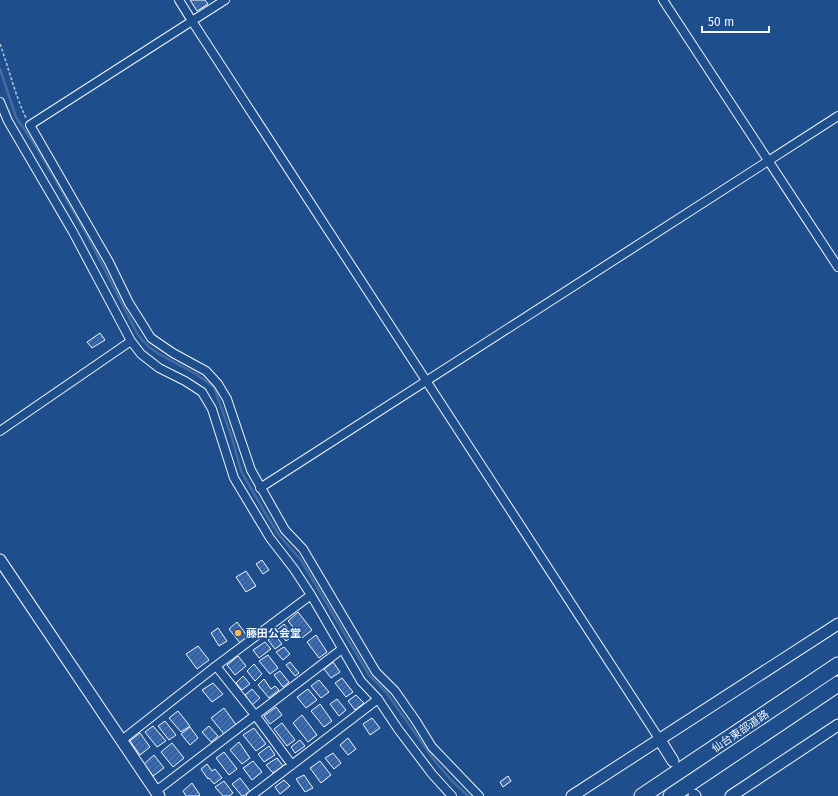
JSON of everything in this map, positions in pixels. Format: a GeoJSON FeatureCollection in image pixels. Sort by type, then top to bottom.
{"type":"FeatureCollection","features":[{"type":"Feature","properties":{"kind":"highway","name":"仙台東部道路"},"geometry":{"type":"LineString","coordinates":[[642,796],[838,665]]}},
{"type":"Feature","properties":{"kind":"highway","name":"仙台東部道路"},"geometry":{"type":"LineString","coordinates":[[671,796],[838,684]]}},
{"type":"Feature","properties":{"kind":"street"},"geometry":{"type":"LineString","coordinates":[[179,0],[673,761]]}},
{"type":"Feature","properties":{"kind":"street"},"geometry":{"type":"LineString","coordinates":[[225,0],[30,125],[109,262],[129,303],[151,338],[173,353],[206,371],[218,384],[227,399],[251,470],[285,530],[303,549],[376,672],[395,691],[416,720],[432,747],[479,796]]}},
{"type":"Feature","properties":{"kind":"street"},"geometry":{"type":"LineString","coordinates":[[663,0],[838,267]]}},
{"type":"Feature","properties":{"kind":"street"},"geometry":{"type":"LineString","coordinates":[[0,102],[8,122],[73,232],[131,341],[140,354],[159,368],[185,381],[202,392],[212,409],[234,478],[270,538],[294,569],[311,595],[361,681],[378,699],[398,729],[432,774],[452,796]]}},
{"type":"Feature","properties":{"kind":"street"},"geometry":{"type":"LineString","coordinates":[[260,488],[838,116]]}},
{"type":"Feature","properties":{"kind":"street"},"geometry":{"type":"LineString","coordinates":[[0,431],[131,341]]}},
{"type":"Feature","properties":{"kind":"street"},"geometry":{"type":"LineString","coordinates":[[0,560],[158,794],[255,715],[342,649]]}},
{"type":"Feature","properties":{"kind":"street"},"geometry":{"type":"LineString","coordinates":[[122,740],[216,666],[311,595]]}},
{"type":"Feature","properties":{"kind":"street"},"geometry":{"type":"LineString","coordinates":[[572,796],[838,624]]}},
{"type":"Feature","properties":{"kind":"street"},"geometry":{"type":"LineString","coordinates":[[216,666],[292,765]]}},
{"type":"Feature","properties":{"kind":"street"},"geometry":{"type":"LineString","coordinates":[[251,796],[378,699]]}},
{"type":"Feature","properties":{"kind":"street"},"geometry":{"type":"LineString","coordinates":[[731,796],[838,725]]}},
{"type":"Feature","properties":{"kind":"path"},"geometry":{"type":"LineString","coordinates":[[0,44],[14,83],[18,102],[30,125]]}},
{"type":"Feature","properties":{"kind":"building"},"geometry":{"type":"Polygon","coordinates":[[[190,0],[205,0],[208,4],[197,11],[190,0]]]}},
{"type":"Feature","properties":{"kind":"building"},"geometry":{"type":"Polygon","coordinates":[[[100,333],[105,340],[92,348],[87,342],[100,333]]]}},
{"type":"Feature","properties":{"kind":"building"},"geometry":{"type":"Polygon","coordinates":[[[262,560],[269,570],[263,574],[256,564],[262,560]]]}},
{"type":"Feature","properties":{"kind":"building"},"geometry":{"type":"Polygon","coordinates":[[[246,571],[256,586],[246,592],[236,577],[246,571]]]}},
{"type":"Feature","properties":{"kind":"building"},"geometry":{"type":"Polygon","coordinates":[[[298,612],[312,630],[302,638],[288,621],[298,612]]]}},
{"type":"Feature","properties":{"kind":"building","name":"藤田公会堂"},"geometry":{"type":"Polygon","coordinates":[[[237,622],[248,637],[240,643],[229,629],[237,622]]]}},
{"type":"Feature","properties":{"kind":"building"},"geometry":{"type":"Polygon","coordinates":[[[284,624],[293,636],[286,641],[277,630],[284,624]]]}},
{"type":"Feature","properties":{"kind":"building"},"geometry":{"type":"Polygon","coordinates":[[[218,628],[227,641],[219,646],[211,633],[218,628]]]}},
{"type":"Feature","properties":{"kind":"building"},"geometry":{"type":"Polygon","coordinates":[[[275,635],[282,644],[275,649],[268,640],[275,635]]]}},
{"type":"Feature","properties":{"kind":"building"},"geometry":{"type":"Polygon","coordinates":[[[316,635],[327,652],[319,658],[307,642],[316,635]]]}},
{"type":"Feature","properties":{"kind":"building"},"geometry":{"type":"Polygon","coordinates":[[[265,642],[271,649],[259,658],[253,650],[265,642]]]}},
{"type":"Feature","properties":{"kind":"building"},"geometry":{"type":"Polygon","coordinates":[[[198,646],[209,660],[197,669],[186,654],[198,646]]]}},
{"type":"Feature","properties":{"kind":"building"},"geometry":{"type":"Polygon","coordinates":[[[284,647],[290,654],[283,660],[276,652],[284,647]]]}},
{"type":"Feature","properties":{"kind":"building"},"geometry":{"type":"Polygon","coordinates":[[[268,655],[278,668],[270,674],[259,661],[268,655]]]}},
{"type":"Feature","properties":{"kind":"building"},"geometry":{"type":"Polygon","coordinates":[[[238,656],[246,666],[235,675],[227,665],[238,656]]]}},
{"type":"Feature","properties":{"kind":"building"},"geometry":{"type":"Polygon","coordinates":[[[290,662],[299,673],[295,676],[286,665],[290,662]]]}},
{"type":"Feature","properties":{"kind":"building"},"geometry":{"type":"Polygon","coordinates":[[[333,662],[340,672],[331,678],[324,669],[333,662]]]}},
{"type":"Feature","properties":{"kind":"building"},"geometry":{"type":"Polygon","coordinates":[[[254,664],[262,674],[255,681],[247,671],[254,664]]]}},
{"type":"Feature","properties":{"kind":"building"},"geometry":{"type":"Polygon","coordinates":[[[280,671],[289,682],[283,687],[274,675],[280,671]]]}},
{"type":"Feature","properties":{"kind":"building"},"geometry":{"type":"Polygon","coordinates":[[[243,676],[250,684],[242,690],[236,683],[243,676]]]}},
{"type":"Feature","properties":{"kind":"building"},"geometry":{"type":"Polygon","coordinates":[[[342,678],[353,692],[346,697],[335,683],[342,678]]]}},
{"type":"Feature","properties":{"kind":"building"},"geometry":{"type":"Polygon","coordinates":[[[264,679],[271,689],[275,686],[279,690],[269,698],[258,685],[264,679]]]}},
{"type":"Feature","properties":{"kind":"building"},"geometry":{"type":"Polygon","coordinates":[[[319,680],[329,692],[321,698],[311,686],[319,680]]]}},
{"type":"Feature","properties":{"kind":"building"},"geometry":{"type":"Polygon","coordinates":[[[213,683],[223,694],[212,702],[202,690],[213,683]]]}},
{"type":"Feature","properties":{"kind":"building"},"geometry":{"type":"Polygon","coordinates":[[[252,689],[260,698],[252,705],[245,695],[252,689]]]}},
{"type":"Feature","properties":{"kind":"building"},"geometry":{"type":"Polygon","coordinates":[[[308,689],[317,700],[306,708],[297,697],[308,689]]]}},
{"type":"Feature","properties":{"kind":"building"},"geometry":{"type":"Polygon","coordinates":[[[356,695],[364,703],[355,710],[348,701],[356,695]]]}},
{"type":"Feature","properties":{"kind":"building"},"geometry":{"type":"Polygon","coordinates":[[[337,699],[346,710],[339,716],[330,704],[337,699]]]}},
{"type":"Feature","properties":{"kind":"building"},"geometry":{"type":"Polygon","coordinates":[[[320,704],[332,721],[324,727],[311,711],[320,704]]]}},
{"type":"Feature","properties":{"kind":"building"},"geometry":{"type":"Polygon","coordinates":[[[276,707],[282,715],[270,724],[264,716],[276,707]]]}},
{"type":"Feature","properties":{"kind":"building"},"geometry":{"type":"Polygon","coordinates":[[[224,708],[237,726],[224,734],[211,718],[224,708]]]}},
{"type":"Feature","properties":{"kind":"building"},"geometry":{"type":"Polygon","coordinates":[[[178,711],[190,726],[181,732],[169,718],[178,711]]]}},
{"type":"Feature","properties":{"kind":"building"},"geometry":{"type":"Polygon","coordinates":[[[302,715],[317,735],[308,742],[293,723],[302,715]]]}},
{"type":"Feature","properties":{"kind":"building"},"geometry":{"type":"Polygon","coordinates":[[[372,718],[380,728],[370,735],[363,724],[372,718]]]}},
{"type":"Feature","properties":{"kind":"building"},"geometry":{"type":"Polygon","coordinates":[[[165,721],[176,735],[169,740],[158,726],[165,721]]]}},
{"type":"Feature","properties":{"kind":"building"},"geometry":{"type":"Polygon","coordinates":[[[282,723],[295,740],[287,746],[274,729],[282,723]]]}},
{"type":"Feature","properties":{"kind":"building"},"geometry":{"type":"Polygon","coordinates":[[[153,726],[166,741],[157,747],[145,732],[153,726]]]}},
{"type":"Feature","properties":{"kind":"building"},"geometry":{"type":"Polygon","coordinates":[[[209,726],[218,736],[211,742],[202,732],[209,726]]]}},
{"type":"Feature","properties":{"kind":"building"},"geometry":{"type":"Polygon","coordinates":[[[190,727],[198,738],[190,745],[181,734],[190,727]]]}},
{"type":"Feature","properties":{"kind":"building"},"geometry":{"type":"Polygon","coordinates":[[[254,728],[266,744],[256,751],[243,735],[254,728]]]}},
{"type":"Feature","properties":{"kind":"building"},"geometry":{"type":"Polygon","coordinates":[[[140,733],[150,747],[140,755],[130,741],[140,733]]]}},
{"type":"Feature","properties":{"kind":"building"},"geometry":{"type":"Polygon","coordinates":[[[348,738],[356,749],[348,755],[340,745],[348,738]]]}},
{"type":"Feature","properties":{"kind":"building"},"geometry":{"type":"Polygon","coordinates":[[[300,740],[305,746],[295,753],[291,747],[300,740]]]}},
{"type":"Feature","properties":{"kind":"building"},"geometry":{"type":"Polygon","coordinates":[[[239,742],[250,758],[242,764],[230,750],[239,742]]]}},
{"type":"Feature","properties":{"kind":"building"},"geometry":{"type":"Polygon","coordinates":[[[172,743],[184,758],[173,767],[161,752],[172,743]]]}},
{"type":"Feature","properties":{"kind":"building"},"geometry":{"type":"Polygon","coordinates":[[[269,746],[275,755],[264,762],[258,754],[269,746]]]}},
{"type":"Feature","properties":{"kind":"building"},"geometry":{"type":"Polygon","coordinates":[[[224,752],[237,769],[229,775],[216,758],[224,752]]]}},
{"type":"Feature","properties":{"kind":"building"},"geometry":{"type":"Polygon","coordinates":[[[333,753],[341,763],[334,769],[325,758],[333,753]]]}},
{"type":"Feature","properties":{"kind":"building"},"geometry":{"type":"Polygon","coordinates":[[[154,755],[164,768],[153,776],[144,764],[154,755]]]}},
{"type":"Feature","properties":{"kind":"building"},"geometry":{"type":"Polygon","coordinates":[[[277,758],[283,766],[273,773],[266,765],[277,758]]]}},
{"type":"Feature","properties":{"kind":"building"},"geometry":{"type":"Polygon","coordinates":[[[253,761],[262,772],[252,780],[243,768],[253,761]]]}},
{"type":"Feature","properties":{"kind":"building"},"geometry":{"type":"Polygon","coordinates":[[[320,761],[331,775],[321,783],[310,768],[320,761]]]}},
{"type":"Feature","properties":{"kind":"building"},"geometry":{"type":"Polygon","coordinates":[[[207,764],[212,771],[215,769],[222,778],[214,784],[209,778],[208,779],[201,769],[207,764]]]}},
{"type":"Feature","properties":{"kind":"building"},"geometry":{"type":"Polygon","coordinates":[[[304,775],[313,788],[305,792],[296,779],[304,775]]]}},
{"type":"Feature","properties":{"kind":"building"},"geometry":{"type":"Polygon","coordinates":[[[508,776],[511,781],[503,787],[500,782],[508,776]]]}},
{"type":"Feature","properties":{"kind":"building"},"geometry":{"type":"Polygon","coordinates":[[[240,778],[250,791],[244,796],[242,796],[232,784],[240,778]]]}},
{"type":"Feature","properties":{"kind":"building"},"geometry":{"type":"Polygon","coordinates":[[[284,780],[290,786],[280,794],[275,787],[284,780]]]}},
{"type":"Feature","properties":{"kind":"building"},"geometry":{"type":"Polygon","coordinates":[[[224,781],[233,793],[229,796],[223,796],[215,787],[224,781]]]}},
{"type":"Feature","properties":{"kind":"building"},"geometry":{"type":"Polygon","coordinates":[[[192,783],[200,795],[186,796],[183,791],[192,783]]]}},
{"type":"Feature","properties":{"kind":"waterway"},"geometry":{"type":"LineString","coordinates":[[0,69],[16,117],[37,148],[88,237],[138,335],[149,347],[159,354],[196,374],[214,387],[232,438],[241,471],[267,516],[279,535],[301,560],[369,675],[386,692],[434,760],[451,780],[468,796]]}},
{"type":"Feature","properties":{"kind":"place","name":"藤田公会堂"},"geometry":{"type":"Point","coordinates":[238,633]}}]}
